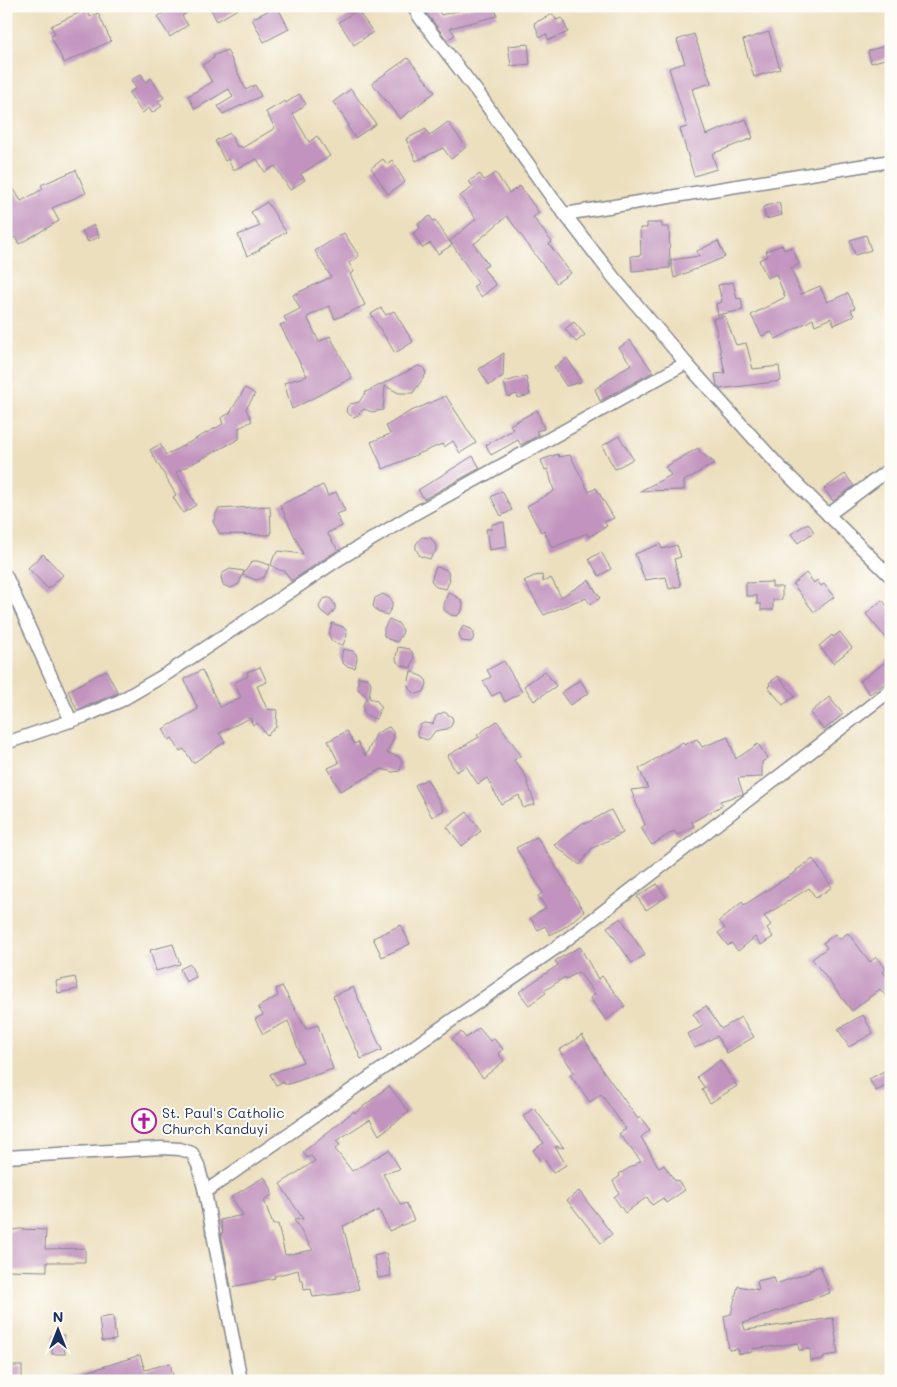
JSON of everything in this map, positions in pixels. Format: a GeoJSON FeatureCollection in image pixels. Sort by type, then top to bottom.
{"type":"FeatureCollection","features":[{"type":"Feature","properties":{"kind":"street"},"geometry":{"type":"LineString","coordinates":[[413,6],[614,278],[686,363],[777,464],[891,577]]}},
{"type":"Feature","properties":{"kind":"street"},"geometry":{"type":"LineString","coordinates":[[565,214],[891,161]]}},
{"type":"Feature","properties":{"kind":"street"},"geometry":{"type":"LineString","coordinates":[[6,743],[71,721],[120,701],[168,673],[339,559],[414,514],[686,363]]}},
{"type":"Feature","properties":{"kind":"street"},"geometry":{"type":"LineString","coordinates":[[828,515],[891,468]]}},
{"type":"Feature","properties":{"kind":"street"},"geometry":{"type":"LineString","coordinates":[[6,576],[71,721]]}},
{"type":"Feature","properties":{"kind":"street"},"geometry":{"type":"LineString","coordinates":[[205,1192],[557,947],[891,690]]}},
{"type":"Feature","properties":{"kind":"street"},"geometry":{"type":"LineString","coordinates":[[6,1156],[161,1148],[180,1149],[192,1153],[198,1165],[205,1192],[242,1381]]}},
{"type":"Feature","properties":{"kind":"building"},"geometry":{"type":"Polygon","coordinates":[[[174,6],[197,6],[182,16],[188,25],[170,37],[157,17],[174,6]]]}},
{"type":"Feature","properties":{"kind":"building"},"geometry":{"type":"Polygon","coordinates":[[[209,6],[243,6],[217,21],[209,6]]]}},
{"type":"Feature","properties":{"kind":"building"},"geometry":{"type":"Polygon","coordinates":[[[277,6],[289,29],[264,42],[252,19],[277,6]]]}},
{"type":"Feature","properties":{"kind":"building"},"geometry":{"type":"Polygon","coordinates":[[[432,6],[436,6],[441,15],[477,6],[495,6],[497,16],[450,28],[455,35],[447,40],[425,11],[432,6]]]}},
{"type":"Feature","properties":{"kind":"building"},"geometry":{"type":"Polygon","coordinates":[[[87,9],[90,17],[98,13],[111,41],[64,63],[51,36],[55,34],[51,26],[87,9]]]}},
{"type":"Feature","properties":{"kind":"building"},"geometry":{"type":"Polygon","coordinates":[[[357,10],[373,32],[354,45],[339,22],[357,10]]]}},
{"type":"Feature","properties":{"kind":"building"},"geometry":{"type":"Polygon","coordinates":[[[553,14],[556,20],[562,18],[568,32],[549,40],[546,34],[540,37],[534,23],[553,14]]]}},
{"type":"Feature","properties":{"kind":"building"},"geometry":{"type":"Polygon","coordinates":[[[769,32],[780,69],[754,77],[743,40],[769,32]]]}},
{"type":"Feature","properties":{"kind":"building"},"geometry":{"type":"Polygon","coordinates":[[[694,34],[711,83],[692,89],[706,135],[746,119],[753,138],[712,154],[717,169],[694,176],[680,129],[687,127],[669,68],[685,63],[677,40],[694,34]]]}},
{"type":"Feature","properties":{"kind":"building"},"geometry":{"type":"Polygon","coordinates":[[[528,44],[530,64],[511,66],[508,46],[528,44]]]}},
{"type":"Feature","properties":{"kind":"building"},"geometry":{"type":"Polygon","coordinates":[[[891,44],[891,57],[871,63],[868,51],[891,44]]]}},
{"type":"Feature","properties":{"kind":"building"},"geometry":{"type":"Polygon","coordinates":[[[227,50],[246,90],[255,85],[261,96],[223,114],[218,106],[233,97],[229,89],[195,109],[188,96],[212,82],[202,65],[214,58],[213,56],[227,50]]]}},
{"type":"Feature","properties":{"kind":"building"},"geometry":{"type":"Polygon","coordinates":[[[408,58],[435,92],[400,119],[372,83],[408,58]]]}},
{"type":"Feature","properties":{"kind":"building"},"geometry":{"type":"Polygon","coordinates":[[[141,74],[146,82],[151,78],[164,98],[158,101],[162,106],[152,113],[149,108],[142,113],[129,93],[136,88],[131,80],[141,74]]]}},
{"type":"Feature","properties":{"kind":"building"},"geometry":{"type":"Polygon","coordinates":[[[351,89],[376,124],[355,138],[347,126],[349,125],[333,102],[351,89]]]}},
{"type":"Feature","properties":{"kind":"building"},"geometry":{"type":"Polygon","coordinates":[[[299,94],[306,104],[293,114],[309,142],[317,136],[330,156],[301,174],[305,180],[290,190],[275,166],[265,172],[257,159],[233,170],[228,159],[225,161],[215,141],[230,133],[237,147],[241,146],[242,148],[275,128],[266,112],[285,101],[286,103],[299,94]]]}},
{"type":"Feature","properties":{"kind":"building"},"geometry":{"type":"Polygon","coordinates":[[[448,122],[466,147],[451,159],[443,148],[416,161],[406,139],[426,129],[429,136],[448,122]]]}},
{"type":"Feature","properties":{"kind":"building"},"geometry":{"type":"Polygon","coordinates":[[[383,159],[387,164],[392,160],[405,182],[388,194],[371,168],[383,159]]]}},
{"type":"Feature","properties":{"kind":"building"},"geometry":{"type":"Polygon","coordinates":[[[76,170],[86,193],[52,208],[59,221],[19,244],[15,237],[6,242],[6,176],[21,201],[43,189],[41,185],[76,170]]]}},
{"type":"Feature","properties":{"kind":"building"},"geometry":{"type":"Polygon","coordinates":[[[496,173],[509,193],[520,186],[539,213],[533,217],[552,242],[549,244],[571,273],[556,283],[507,216],[474,244],[488,265],[483,268],[496,285],[481,297],[473,287],[478,283],[450,241],[476,219],[460,196],[473,187],[469,181],[480,174],[484,180],[496,173]]]}},
{"type":"Feature","properties":{"kind":"building"},"geometry":{"type":"Polygon","coordinates":[[[267,202],[286,232],[260,250],[247,256],[238,235],[260,226],[251,212],[267,202]]]}},
{"type":"Feature","properties":{"kind":"building"},"geometry":{"type":"Polygon","coordinates":[[[779,202],[782,215],[766,219],[763,207],[779,202]]]}},
{"type":"Feature","properties":{"kind":"building"},"geometry":{"type":"Polygon","coordinates":[[[430,216],[433,221],[435,220],[452,245],[438,254],[430,243],[422,248],[413,233],[420,228],[418,224],[430,216]]]}},
{"type":"Feature","properties":{"kind":"building"},"geometry":{"type":"Polygon","coordinates":[[[647,223],[662,223],[662,227],[669,227],[670,268],[632,271],[631,256],[641,255],[640,228],[647,228],[647,223]]]}},
{"type":"Feature","properties":{"kind":"building"},"geometry":{"type":"Polygon","coordinates":[[[94,225],[99,237],[88,242],[82,231],[94,225]]]}},
{"type":"Feature","properties":{"kind":"building"},"geometry":{"type":"Polygon","coordinates":[[[344,233],[359,256],[349,263],[354,272],[350,274],[365,305],[335,319],[329,306],[307,317],[319,342],[330,336],[352,378],[292,409],[284,383],[307,376],[280,325],[287,322],[284,317],[300,309],[293,295],[331,277],[315,251],[344,233]]]}},
{"type":"Feature","properties":{"kind":"building"},"geometry":{"type":"Polygon","coordinates":[[[866,235],[871,250],[855,255],[850,240],[866,235]]]}},
{"type":"Feature","properties":{"kind":"building"},"geometry":{"type":"Polygon","coordinates":[[[718,241],[725,257],[674,278],[671,260],[699,256],[697,251],[718,241]]]}},
{"type":"Feature","properties":{"kind":"building"},"geometry":{"type":"Polygon","coordinates":[[[782,245],[784,250],[792,247],[799,264],[791,268],[801,294],[820,286],[827,302],[848,293],[855,308],[851,310],[854,316],[834,325],[831,318],[815,325],[813,319],[776,339],[771,332],[762,336],[751,315],[785,297],[776,274],[767,278],[759,260],[768,256],[766,251],[782,245]]]}},
{"type":"Feature","properties":{"kind":"building"},"geometry":{"type":"Polygon","coordinates":[[[733,282],[737,299],[741,298],[743,310],[718,315],[716,304],[722,302],[718,285],[733,282]]]}},
{"type":"Feature","properties":{"kind":"building"},"geometry":{"type":"Polygon","coordinates":[[[381,308],[386,315],[394,311],[413,342],[395,353],[371,314],[381,308]]]}},
{"type":"Feature","properties":{"kind":"building"},"geometry":{"type":"Polygon","coordinates":[[[725,316],[736,345],[746,343],[753,369],[779,366],[781,381],[720,389],[717,385],[715,374],[725,373],[713,319],[725,316]]]}},
{"type":"Feature","properties":{"kind":"building"},"geometry":{"type":"Polygon","coordinates":[[[574,322],[585,335],[576,342],[565,329],[574,322]]]}},
{"type":"Feature","properties":{"kind":"building"},"geometry":{"type":"Polygon","coordinates":[[[630,340],[653,372],[600,401],[595,389],[631,364],[619,348],[630,340]]]}},
{"type":"Feature","properties":{"kind":"building"},"geometry":{"type":"Polygon","coordinates":[[[504,353],[503,376],[489,385],[479,369],[504,353]]]}},
{"type":"Feature","properties":{"kind":"building"},"geometry":{"type":"Polygon","coordinates":[[[567,358],[581,382],[566,386],[554,367],[567,358]]]}},
{"type":"Feature","properties":{"kind":"building"},"geometry":{"type":"Polygon","coordinates":[[[418,366],[424,368],[426,374],[413,393],[399,393],[385,386],[383,410],[372,412],[364,409],[357,416],[353,417],[346,412],[350,404],[359,402],[366,392],[418,366]]]}},
{"type":"Feature","properties":{"kind":"building"},"geometry":{"type":"Polygon","coordinates":[[[526,376],[530,395],[518,398],[517,394],[508,397],[504,382],[526,376]]]}},
{"type":"Feature","properties":{"kind":"building"},"geometry":{"type":"Polygon","coordinates":[[[245,388],[255,394],[246,409],[252,421],[239,428],[239,439],[176,472],[196,505],[183,513],[173,497],[176,495],[150,450],[160,444],[166,455],[223,424],[221,418],[230,413],[245,388]]]}},
{"type":"Feature","properties":{"kind":"building"},"geometry":{"type":"Polygon","coordinates":[[[446,396],[476,443],[460,453],[453,441],[444,447],[442,444],[383,469],[371,442],[390,434],[386,426],[409,412],[446,396]]]}},
{"type":"Feature","properties":{"kind":"building"},"geometry":{"type":"Polygon","coordinates":[[[537,410],[544,429],[536,431],[539,435],[521,445],[518,440],[491,455],[486,445],[513,430],[510,425],[537,410]]]}},
{"type":"Feature","properties":{"kind":"building"},"geometry":{"type":"Polygon","coordinates":[[[619,436],[633,459],[615,469],[602,446],[619,436]]]}},
{"type":"Feature","properties":{"kind":"building"},"geometry":{"type":"Polygon","coordinates":[[[698,448],[701,453],[715,463],[684,481],[684,490],[640,491],[671,475],[665,467],[698,448]]]}},
{"type":"Feature","properties":{"kind":"building"},"geometry":{"type":"Polygon","coordinates":[[[558,454],[559,457],[570,455],[589,492],[596,488],[614,518],[604,522],[607,526],[589,537],[587,533],[552,548],[544,530],[541,532],[527,506],[554,491],[548,469],[545,470],[541,460],[558,454]]]}},
{"type":"Feature","properties":{"kind":"building"},"geometry":{"type":"Polygon","coordinates":[[[473,456],[480,468],[424,499],[418,490],[473,456]]]}},
{"type":"Feature","properties":{"kind":"building"},"geometry":{"type":"Polygon","coordinates":[[[845,474],[854,486],[833,501],[824,489],[845,474]]]}},
{"type":"Feature","properties":{"kind":"building"},"geometry":{"type":"Polygon","coordinates":[[[323,485],[328,496],[336,492],[345,511],[336,514],[342,526],[327,533],[338,550],[291,581],[285,571],[271,565],[274,556],[279,551],[303,554],[280,505],[323,485]]]}},
{"type":"Feature","properties":{"kind":"building"},"geometry":{"type":"Polygon","coordinates":[[[502,491],[512,510],[501,516],[491,497],[502,491]]]}},
{"type":"Feature","properties":{"kind":"building"},"geometry":{"type":"Polygon","coordinates":[[[270,506],[271,535],[220,534],[213,522],[218,509],[270,506]]]}},
{"type":"Feature","properties":{"kind":"building"},"geometry":{"type":"Polygon","coordinates":[[[504,522],[507,547],[489,550],[486,529],[492,529],[492,524],[504,522]]]}},
{"type":"Feature","properties":{"kind":"building"},"geometry":{"type":"Polygon","coordinates":[[[808,523],[814,532],[798,543],[791,534],[808,523]]]}},
{"type":"Feature","properties":{"kind":"building"},"geometry":{"type":"Polygon","coordinates":[[[422,537],[431,538],[436,546],[436,551],[430,559],[420,556],[416,549],[416,544],[422,537]]]}},
{"type":"Feature","properties":{"kind":"building"},"geometry":{"type":"Polygon","coordinates":[[[660,544],[662,549],[677,545],[681,557],[674,559],[681,586],[669,589],[666,577],[645,580],[635,554],[660,544]]]}},
{"type":"Feature","properties":{"kind":"building"},"geometry":{"type":"Polygon","coordinates":[[[601,552],[611,569],[599,576],[589,559],[601,552]]]}},
{"type":"Feature","properties":{"kind":"building"},"geometry":{"type":"Polygon","coordinates":[[[43,554],[63,575],[48,589],[28,568],[43,554]]]}},
{"type":"Feature","properties":{"kind":"building"},"geometry":{"type":"Polygon","coordinates":[[[253,561],[270,565],[264,577],[256,580],[243,575],[253,561]]]}},
{"type":"Feature","properties":{"kind":"building"},"geometry":{"type":"Polygon","coordinates":[[[436,567],[445,569],[448,572],[450,580],[446,589],[436,587],[431,580],[436,567]]]}},
{"type":"Feature","properties":{"kind":"building"},"geometry":{"type":"Polygon","coordinates":[[[230,569],[244,571],[239,584],[231,588],[223,585],[221,577],[223,573],[230,569]]]}},
{"type":"Feature","properties":{"kind":"building"},"geometry":{"type":"Polygon","coordinates":[[[806,573],[814,583],[817,580],[821,586],[824,584],[834,597],[814,612],[793,584],[806,573]]]}},
{"type":"Feature","properties":{"kind":"building"},"geometry":{"type":"Polygon","coordinates":[[[542,575],[543,582],[551,578],[561,597],[589,580],[600,598],[590,604],[586,598],[579,600],[544,615],[524,581],[534,576],[542,575]]]}},
{"type":"Feature","properties":{"kind":"building"},"geometry":{"type":"Polygon","coordinates":[[[772,582],[772,587],[782,587],[782,600],[773,600],[773,610],[761,610],[761,604],[757,604],[757,596],[746,596],[746,583],[772,582]]]}},
{"type":"Feature","properties":{"kind":"building"},"geometry":{"type":"Polygon","coordinates":[[[448,592],[463,603],[462,611],[457,616],[451,615],[444,610],[448,592]]]}},
{"type":"Feature","properties":{"kind":"building"},"geometry":{"type":"Polygon","coordinates":[[[383,594],[390,598],[392,602],[392,607],[387,615],[378,612],[373,606],[375,598],[383,594]]]}},
{"type":"Feature","properties":{"kind":"building"},"geometry":{"type":"Polygon","coordinates":[[[330,598],[335,605],[335,609],[329,617],[319,607],[322,600],[330,598]]]}},
{"type":"Feature","properties":{"kind":"building"},"geometry":{"type":"Polygon","coordinates":[[[882,600],[891,610],[891,644],[866,614],[882,600]]]}},
{"type":"Feature","properties":{"kind":"building"},"geometry":{"type":"Polygon","coordinates":[[[389,619],[398,623],[403,630],[397,642],[384,636],[384,628],[389,619]]]}},
{"type":"Feature","properties":{"kind":"building"},"geometry":{"type":"Polygon","coordinates":[[[332,623],[346,630],[347,635],[343,645],[333,642],[330,638],[329,634],[332,623]]]}},
{"type":"Feature","properties":{"kind":"building"},"geometry":{"type":"Polygon","coordinates":[[[463,626],[474,632],[473,640],[470,642],[462,641],[460,638],[459,634],[463,626]]]}},
{"type":"Feature","properties":{"kind":"building"},"geometry":{"type":"Polygon","coordinates":[[[840,632],[852,648],[833,663],[819,646],[832,635],[833,637],[840,632]]]}},
{"type":"Feature","properties":{"kind":"building"},"geometry":{"type":"Polygon","coordinates":[[[398,647],[409,649],[412,652],[414,657],[411,668],[397,662],[398,647]]]}},
{"type":"Feature","properties":{"kind":"building"},"geometry":{"type":"Polygon","coordinates":[[[343,649],[353,651],[356,654],[355,668],[346,666],[343,663],[341,659],[343,649]]]}},
{"type":"Feature","properties":{"kind":"building"},"geometry":{"type":"Polygon","coordinates":[[[891,658],[891,679],[870,694],[860,681],[891,658]]]}},
{"type":"Feature","properties":{"kind":"building"},"geometry":{"type":"Polygon","coordinates":[[[504,661],[522,692],[505,702],[500,692],[492,696],[483,681],[491,677],[487,670],[504,661]]]}},
{"type":"Feature","properties":{"kind":"building"},"geometry":{"type":"Polygon","coordinates":[[[260,667],[267,682],[257,686],[267,709],[277,710],[276,727],[267,735],[257,723],[253,725],[250,718],[219,733],[225,742],[193,763],[184,749],[180,751],[172,738],[169,740],[163,729],[198,709],[184,679],[202,670],[220,707],[241,697],[234,683],[248,676],[247,672],[260,667]]]}},
{"type":"Feature","properties":{"kind":"building"},"geometry":{"type":"Polygon","coordinates":[[[106,670],[118,693],[77,710],[68,691],[106,670]]]}},
{"type":"Feature","properties":{"kind":"building"},"geometry":{"type":"Polygon","coordinates":[[[411,671],[426,680],[427,684],[424,692],[416,694],[409,689],[411,671]]]}},
{"type":"Feature","properties":{"kind":"building"},"geometry":{"type":"Polygon","coordinates":[[[545,671],[556,686],[534,701],[524,686],[545,671]]]}},
{"type":"Feature","properties":{"kind":"building"},"geometry":{"type":"Polygon","coordinates":[[[778,676],[795,696],[783,705],[768,687],[769,683],[778,676]]]}},
{"type":"Feature","properties":{"kind":"building"},"geometry":{"type":"Polygon","coordinates":[[[358,677],[367,678],[370,681],[369,698],[376,700],[381,706],[376,719],[364,713],[363,705],[367,697],[358,689],[358,677]]]}},
{"type":"Feature","properties":{"kind":"building"},"geometry":{"type":"Polygon","coordinates":[[[580,680],[589,693],[570,705],[561,693],[580,680]]]}},
{"type":"Feature","properties":{"kind":"building"},"geometry":{"type":"Polygon","coordinates":[[[829,697],[843,714],[824,730],[810,713],[829,697]]]}},
{"type":"Feature","properties":{"kind":"building"},"geometry":{"type":"Polygon","coordinates":[[[444,712],[452,717],[451,726],[447,729],[435,731],[427,740],[419,737],[417,733],[420,725],[424,723],[433,724],[436,716],[444,712]]]}},
{"type":"Feature","properties":{"kind":"building"},"geometry":{"type":"Polygon","coordinates":[[[497,721],[521,755],[514,760],[525,775],[535,804],[523,808],[519,795],[501,804],[487,778],[478,784],[466,766],[456,772],[447,756],[479,737],[477,735],[497,721]]]}},
{"type":"Feature","properties":{"kind":"building"},"geometry":{"type":"Polygon","coordinates":[[[389,727],[394,737],[387,753],[398,756],[401,760],[400,771],[393,772],[382,769],[340,791],[328,768],[339,763],[328,741],[347,731],[354,744],[358,742],[365,756],[377,733],[389,727]]]}},
{"type":"Feature","properties":{"kind":"building"},"geometry":{"type":"Polygon","coordinates":[[[728,737],[736,759],[758,744],[768,758],[762,762],[762,777],[738,778],[743,794],[720,801],[723,805],[692,822],[694,826],[677,835],[674,831],[652,845],[641,828],[645,825],[631,790],[648,788],[639,769],[683,742],[684,745],[697,739],[702,747],[728,737]]]}},
{"type":"Feature","properties":{"kind":"building"},"geometry":{"type":"Polygon","coordinates":[[[427,779],[444,810],[432,817],[415,785],[427,779]]]}},
{"type":"Feature","properties":{"kind":"building"},"geometry":{"type":"Polygon","coordinates":[[[611,810],[623,833],[591,849],[580,865],[554,845],[584,822],[585,824],[611,810]]]}},
{"type":"Feature","properties":{"kind":"building"},"geometry":{"type":"Polygon","coordinates":[[[467,812],[481,831],[462,846],[447,827],[467,812]]]}},
{"type":"Feature","properties":{"kind":"building"},"geometry":{"type":"Polygon","coordinates":[[[537,837],[584,911],[565,927],[550,935],[545,926],[538,930],[530,918],[546,908],[538,896],[543,893],[516,848],[537,837]]]}},
{"type":"Feature","properties":{"kind":"building"},"geometry":{"type":"Polygon","coordinates":[[[813,859],[832,887],[816,898],[809,888],[764,916],[771,925],[767,928],[773,937],[761,945],[755,937],[738,951],[731,943],[728,946],[718,933],[725,928],[719,921],[742,902],[744,905],[813,859]]]}},
{"type":"Feature","properties":{"kind":"building"},"geometry":{"type":"Polygon","coordinates":[[[657,884],[666,897],[646,910],[637,897],[657,884]]]}},
{"type":"Feature","properties":{"kind":"building"},"geometry":{"type":"Polygon","coordinates":[[[621,918],[645,955],[632,963],[607,927],[621,918]]]}},
{"type":"Feature","properties":{"kind":"building"},"geometry":{"type":"Polygon","coordinates":[[[401,925],[410,944],[382,957],[373,938],[401,925]]]}},
{"type":"Feature","properties":{"kind":"building"},"geometry":{"type":"Polygon","coordinates":[[[848,933],[870,962],[876,957],[886,969],[883,972],[891,981],[891,1002],[880,989],[852,1011],[812,959],[827,948],[823,943],[835,934],[839,939],[848,933]]]}},
{"type":"Feature","properties":{"kind":"building"},"geometry":{"type":"Polygon","coordinates":[[[173,944],[180,964],[156,971],[150,950],[173,944]]]}},
{"type":"Feature","properties":{"kind":"building"},"geometry":{"type":"Polygon","coordinates":[[[580,947],[598,979],[602,976],[625,1006],[606,1020],[590,998],[595,994],[579,972],[566,979],[565,977],[544,991],[546,993],[529,1005],[519,992],[558,965],[555,961],[580,947]]]}},
{"type":"Feature","properties":{"kind":"building"},"geometry":{"type":"Polygon","coordinates":[[[190,964],[196,977],[186,982],[180,969],[190,964]]]}},
{"type":"Feature","properties":{"kind":"building"},"geometry":{"type":"Polygon","coordinates":[[[75,977],[78,989],[58,993],[56,981],[75,977]]]}},
{"type":"Feature","properties":{"kind":"building"},"geometry":{"type":"Polygon","coordinates":[[[282,986],[306,1029],[318,1025],[333,1069],[289,1084],[284,1084],[284,1082],[276,1085],[270,1074],[303,1062],[288,1021],[263,1034],[255,1019],[263,1015],[258,1007],[278,996],[276,989],[282,986]]]}},
{"type":"Feature","properties":{"kind":"building"},"geometry":{"type":"Polygon","coordinates":[[[353,987],[382,1050],[361,1059],[333,996],[353,987]]]}},
{"type":"Feature","properties":{"kind":"building"},"geometry":{"type":"Polygon","coordinates":[[[706,1006],[721,1029],[741,1017],[754,1037],[727,1053],[717,1036],[695,1048],[687,1034],[702,1027],[693,1014],[706,1006]]]}},
{"type":"Feature","properties":{"kind":"building"},"geometry":{"type":"Polygon","coordinates":[[[863,1015],[873,1033],[849,1047],[838,1029],[863,1015]]]}},
{"type":"Feature","properties":{"kind":"building"},"geometry":{"type":"Polygon","coordinates":[[[479,1028],[490,1041],[494,1039],[503,1049],[498,1053],[504,1061],[483,1078],[452,1039],[461,1032],[466,1038],[479,1028]]]}},
{"type":"Feature","properties":{"kind":"building"},"geometry":{"type":"Polygon","coordinates":[[[582,1035],[604,1072],[638,1119],[640,1117],[650,1130],[641,1137],[659,1168],[664,1165],[675,1181],[677,1180],[685,1190],[666,1203],[663,1198],[652,1205],[647,1197],[625,1213],[614,1197],[619,1193],[613,1181],[620,1176],[619,1174],[641,1161],[619,1134],[626,1129],[601,1094],[590,1102],[570,1075],[574,1072],[559,1050],[582,1035]]]}},
{"type":"Feature","properties":{"kind":"building"},"geometry":{"type":"Polygon","coordinates":[[[720,1060],[737,1086],[710,1103],[702,1090],[705,1088],[697,1077],[720,1060]]]}},
{"type":"Feature","properties":{"kind":"building"},"geometry":{"type":"Polygon","coordinates":[[[886,1070],[891,1077],[891,1083],[876,1091],[869,1079],[886,1070]]]}},
{"type":"Feature","properties":{"kind":"building"},"geometry":{"type":"Polygon","coordinates":[[[389,1086],[409,1112],[379,1135],[370,1119],[336,1141],[340,1145],[335,1149],[352,1171],[389,1150],[400,1169],[383,1174],[401,1205],[406,1203],[414,1220],[389,1231],[379,1210],[343,1226],[359,1289],[313,1297],[311,1289],[304,1290],[303,1280],[300,1280],[298,1270],[274,1276],[275,1278],[231,1287],[220,1220],[243,1215],[231,1197],[264,1177],[271,1188],[272,1195],[264,1200],[273,1225],[278,1224],[285,1255],[313,1250],[294,1220],[303,1219],[280,1184],[315,1161],[311,1156],[307,1158],[303,1152],[389,1086]]]}},
{"type":"Feature","properties":{"kind":"building"},"geometry":{"type":"Polygon","coordinates":[[[534,1108],[564,1148],[555,1146],[566,1165],[553,1173],[545,1160],[541,1162],[533,1150],[544,1143],[523,1116],[534,1108]]]}},
{"type":"Feature","properties":{"kind":"building"},"geometry":{"type":"Polygon","coordinates":[[[579,1191],[612,1234],[601,1243],[567,1200],[579,1191]]]}},
{"type":"Feature","properties":{"kind":"building"},"geometry":{"type":"Polygon","coordinates":[[[20,1229],[46,1230],[45,1249],[85,1248],[85,1262],[47,1262],[47,1271],[6,1270],[6,1231],[20,1229]]]}},
{"type":"Feature","properties":{"kind":"building"},"geometry":{"type":"Polygon","coordinates":[[[386,1253],[391,1276],[378,1278],[374,1256],[386,1253]]]}},
{"type":"Feature","properties":{"kind":"building"},"geometry":{"type":"Polygon","coordinates":[[[820,1266],[830,1293],[743,1323],[745,1330],[833,1318],[838,1354],[824,1356],[824,1359],[811,1361],[810,1349],[799,1350],[798,1343],[752,1349],[752,1352],[739,1354],[738,1349],[729,1350],[724,1316],[731,1314],[738,1286],[759,1290],[757,1281],[774,1277],[776,1284],[810,1272],[809,1270],[820,1266]]]}},
{"type":"Feature","properties":{"kind":"building"},"geometry":{"type":"Polygon","coordinates":[[[113,1316],[116,1340],[102,1341],[99,1318],[113,1316]]]}},
{"type":"Feature","properties":{"kind":"building"},"geometry":{"type":"Polygon","coordinates":[[[52,1335],[64,1335],[65,1354],[52,1354],[52,1335]]]}},
{"type":"Feature","properties":{"kind":"building"},"geometry":{"type":"Polygon","coordinates":[[[140,1355],[145,1370],[170,1363],[174,1381],[69,1381],[68,1378],[140,1355]]]}},
{"type":"Feature","properties":{"kind":"building"},"geometry":{"type":"Polygon","coordinates":[[[6,1366],[22,1366],[22,1381],[6,1381],[6,1366]]]}},
{"type":"Feature","properties":{"kind":"place","name":"St. Paul's Catholic Church Kanduyi"},"geometry":{"type":"Point","coordinates":[144,1121]}}]}
